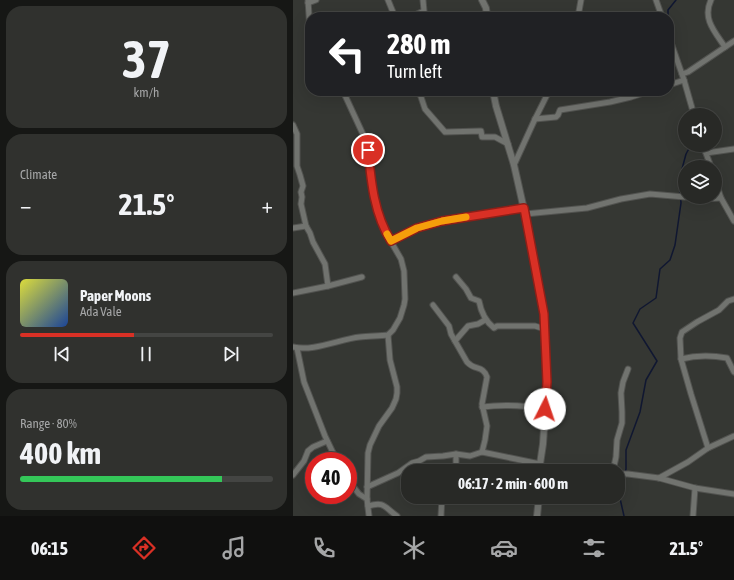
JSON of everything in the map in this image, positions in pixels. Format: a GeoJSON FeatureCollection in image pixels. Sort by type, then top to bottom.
{"type":"FeatureCollection","features":[{"type":"Feature","properties":{"kind":"street"},"geometry":{"type":"LineString","coordinates":[[309,12],[308,1],[316,0]]}},
{"type":"Feature","properties":{"kind":"street"},"geometry":{"type":"LineString","coordinates":[[388,0],[393,12]]}},
{"type":"Feature","properties":{"kind":"street"},"geometry":{"type":"LineString","coordinates":[[422,12],[424,11],[423,0]]}},
{"type":"Feature","properties":{"kind":"street"},"geometry":{"type":"LineString","coordinates":[[483,0],[486,12]]}},
{"type":"Feature","properties":{"kind":"street"},"geometry":{"type":"LineString","coordinates":[[579,12],[581,0]]}},
{"type":"Feature","properties":{"kind":"street"},"geometry":{"type":"LineString","coordinates":[[656,0],[660,12]]}},
{"type":"Feature","properties":{"kind":"street"},"geometry":{"type":"LineString","coordinates":[[711,0],[707,10],[709,22],[725,47]]}},
{"type":"Feature","properties":{"kind":"street"},"geometry":{"type":"LineString","coordinates":[[682,74],[688,72],[734,41]]}},
{"type":"Feature","properties":{"kind":"street"},"geometry":{"type":"LineString","coordinates":[[674,51],[693,108]]}},
{"type":"Feature","properties":{"kind":"street"},"geometry":{"type":"LineString","coordinates":[[674,83],[684,80]]}},
{"type":"Feature","properties":{"kind":"street"},"geometry":{"type":"LineString","coordinates":[[332,452],[305,382],[295,347],[313,347],[360,337],[388,335],[393,330],[400,318],[405,299],[404,271],[401,260],[383,228],[372,190],[367,144],[345,96]]}},
{"type":"Feature","properties":{"kind":"street"},"geometry":{"type":"LineString","coordinates":[[421,96],[425,109],[445,132],[481,131],[483,137],[495,137],[508,144]]}},
{"type":"Feature","properties":{"kind":"street"},"geometry":{"type":"LineString","coordinates":[[367,487],[398,473],[412,463],[426,457],[456,454],[470,456],[482,452],[540,464],[543,444],[547,382],[544,314],[515,165],[494,96]]}},
{"type":"Feature","properties":{"kind":"street"},"geometry":{"type":"LineString","coordinates":[[515,165],[546,96]]}},
{"type":"Feature","properties":{"kind":"street"},"geometry":{"type":"LineString","coordinates":[[535,119],[556,117],[560,110],[610,102],[634,96]]}},
{"type":"Feature","properties":{"kind":"street"},"geometry":{"type":"LineString","coordinates":[[293,125],[297,134],[297,166],[303,186],[301,192],[301,204],[306,226],[325,264],[328,286]]}},
{"type":"Feature","properties":{"kind":"street"},"geometry":{"type":"LineString","coordinates":[[708,160],[706,153],[734,148]]}},
{"type":"Feature","properties":{"kind":"street"},"geometry":{"type":"LineString","coordinates":[[391,241],[417,228],[442,221],[525,211],[587,208],[621,199],[651,194],[678,196]]}},
{"type":"Feature","properties":{"kind":"street"},"geometry":{"type":"LineString","coordinates":[[722,200],[734,221]]}},
{"type":"Feature","properties":{"kind":"street"},"geometry":{"type":"LineString","coordinates":[[293,228],[306,226]]}},
{"type":"Feature","properties":{"kind":"street"},"geometry":{"type":"LineString","coordinates":[[293,293],[362,277]]}},
{"type":"Feature","properties":{"kind":"street"},"geometry":{"type":"LineString","coordinates":[[456,277],[471,298],[479,301],[485,320],[494,328],[497,326],[535,326],[545,329]]}},
{"type":"Feature","properties":{"kind":"street"},"geometry":{"type":"LineString","coordinates":[[708,448],[681,359],[680,338],[682,332],[719,310],[728,301],[734,298]]}},
{"type":"Feature","properties":{"kind":"street"},"geometry":{"type":"LineString","coordinates":[[433,305],[449,326],[451,334],[470,365],[474,368],[481,368],[486,373],[487,377],[482,407],[487,426],[482,452]]}},
{"type":"Feature","properties":{"kind":"street"},"geometry":{"type":"LineString","coordinates":[[455,341],[468,326],[478,324],[485,320]]}},
{"type":"Feature","properties":{"kind":"street"},"geometry":{"type":"LineString","coordinates":[[369,516],[367,499],[368,453],[379,426],[392,408],[397,393],[397,387],[390,360],[388,335]]}},
{"type":"Feature","properties":{"kind":"street"},"geometry":{"type":"LineString","coordinates":[[681,359],[696,356],[727,358],[734,372]]}},
{"type":"Feature","properties":{"kind":"street"},"geometry":{"type":"LineString","coordinates":[[614,464],[617,440],[622,423],[621,393],[628,369]]}},
{"type":"Feature","properties":{"kind":"street"},"geometry":{"type":"LineString","coordinates":[[482,407],[509,404],[545,409]]}},
{"type":"Feature","properties":{"kind":"street"},"geometry":{"type":"LineString","coordinates":[[659,478],[688,462],[708,448],[734,436]]}},
{"type":"Feature","properties":{"kind":"street"},"geometry":{"type":"LineString","coordinates":[[293,475],[304,461],[308,451],[313,447],[327,441]]}},
{"type":"Feature","properties":{"kind":"street"},"geometry":{"type":"LineString","coordinates":[[456,454],[456,464]]}},
{"type":"Feature","properties":{"kind":"street"},"geometry":{"type":"LineString","coordinates":[[625,474],[659,478],[695,488],[734,494]]}},
{"type":"Feature","properties":{"kind":"street"},"geometry":{"type":"LineString","coordinates":[[693,516],[695,488]]}},
{"type":"Feature","properties":{"kind":"street"},"geometry":{"type":"LineString","coordinates":[[357,491],[367,499]]}},
{"type":"Feature","properties":{"kind":"street"},"geometry":{"type":"LineString","coordinates":[[368,506],[377,503],[386,506],[397,516]]}},
{"type":"Feature","properties":{"kind":"street"},"geometry":{"type":"LineString","coordinates":[[441,516],[442,504]]}},
{"type":"Feature","properties":{"kind":"street"},"geometry":{"type":"LineString","coordinates":[[537,516],[538,504]]}},
{"type":"Feature","properties":{"kind":"waterway"},"geometry":{"type":"LineString","coordinates":[[668,12],[676,0]]}},
{"type":"Feature","properties":{"kind":"waterway"},"geometry":{"type":"LineString","coordinates":[[624,516],[619,494],[626,469],[626,450],[640,412],[646,380],[657,361],[633,323],[640,309],[656,298],[660,269],[670,260],[675,245],[681,203],[680,190],[682,169],[687,152]]}},
{"type":"Feature","properties":{"kind":"slow traffic"},"geometry":{"type":"LineString","coordinates":[[387,234],[391,241],[417,228],[442,221],[466,217]]}},
{"type":"Feature","properties":{"kind":"route"},"geometry":{"type":"LineString","coordinates":[[368,150],[372,190],[383,228],[391,241],[417,228],[442,221],[524,208],[544,314],[547,382],[545,409]]}}]}
